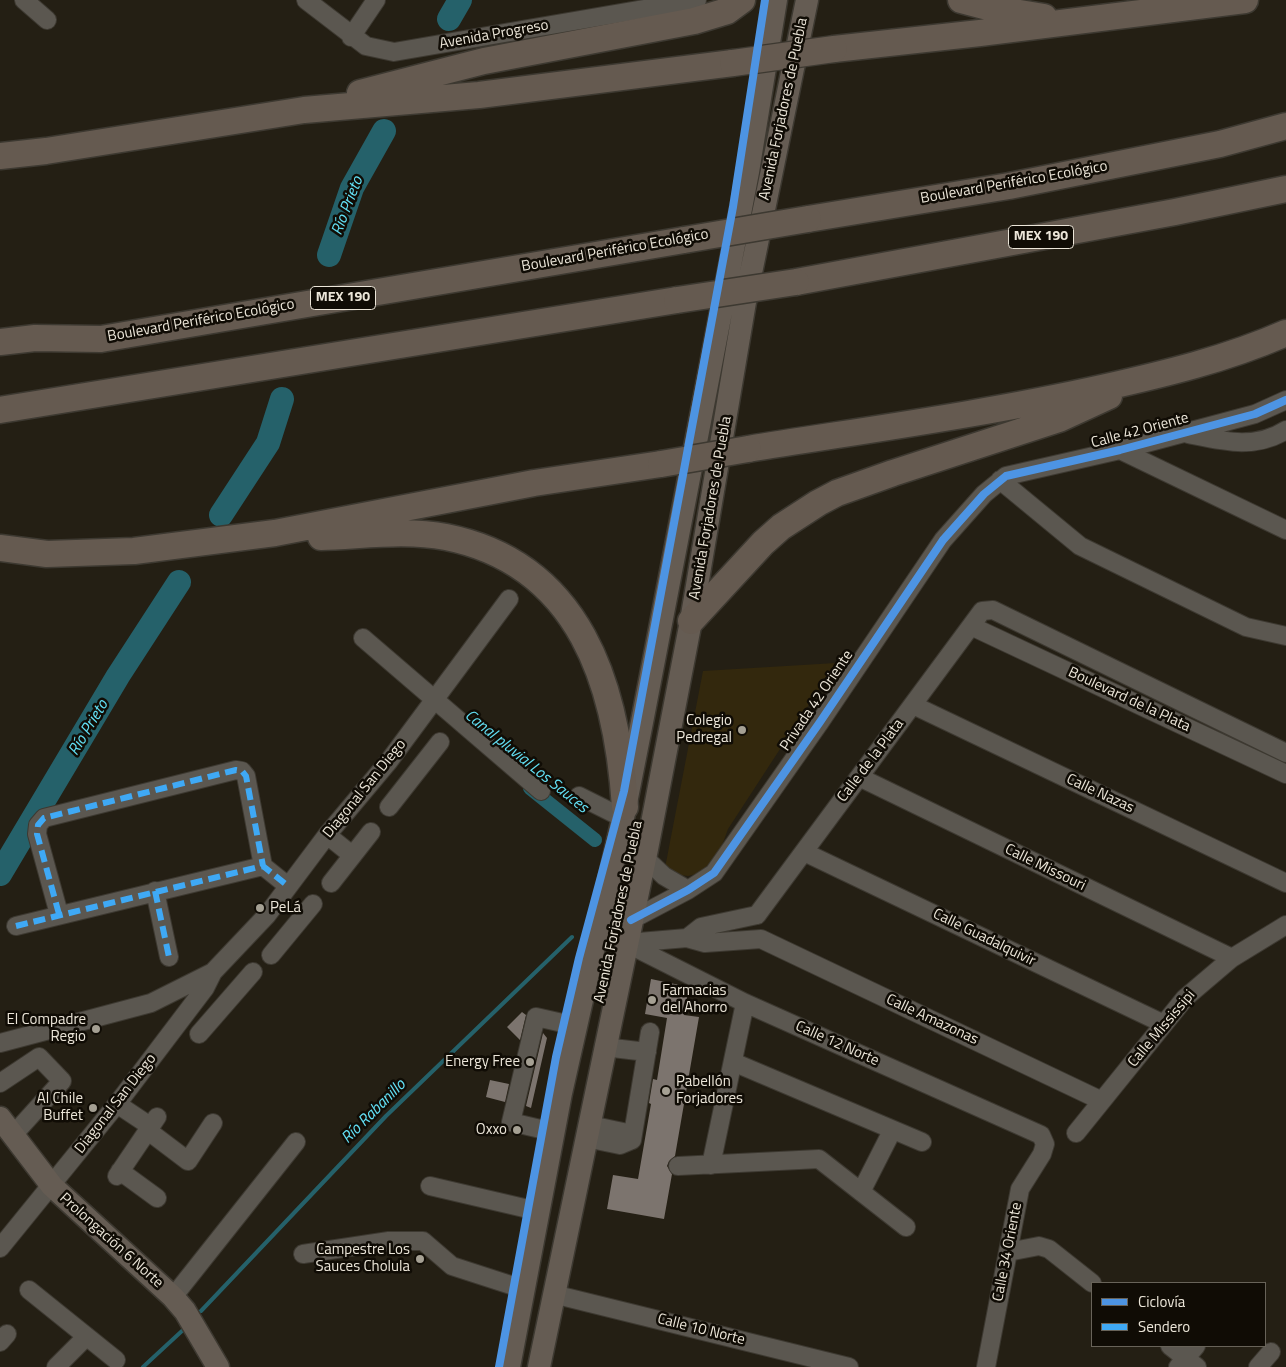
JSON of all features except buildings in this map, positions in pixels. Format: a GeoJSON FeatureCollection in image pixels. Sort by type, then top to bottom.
{"type":"FeatureCollection","features":[{"type":"Feature","properties":{"kind":"highway"},"geometry":{"type":"LineString","coordinates":[[304,110],[484,61],[694,21],[727,12],[742,0]]}},
{"type":"Feature","properties":{"kind":"highway"},"geometry":{"type":"LineString","coordinates":[[961,0],[1016,13],[1087,20]]}},
{"type":"Feature","properties":{"kind":"highway"},"geometry":{"type":"LineString","coordinates":[[0,156],[46,151],[304,110],[480,95],[834,48],[1087,20],[1245,0]]}},
{"type":"Feature","properties":{"kind":"highway","name":"Boulevard Periférico Ecológico"},"geometry":{"type":"LineString","coordinates":[[0,342],[35,338],[101,338],[1077,173],[1220,144],[1286,126]]}},
{"type":"Feature","properties":{"kind":"highway","name":"MEX 190"},"geometry":{"type":"LineString","coordinates":[[0,410],[796,282],[1184,210],[1286,188]]}},
{"type":"Feature","properties":{"kind":"highway"},"geometry":{"type":"LineString","coordinates":[[0,548],[47,554],[134,551],[275,533],[534,483],[1017,406],[1204,363],[1286,333]]}},
{"type":"Feature","properties":{"kind":"highway"},"geometry":{"type":"LineString","coordinates":[[692,621],[772,535],[818,503],[837,493],[893,473],[1060,420],[1113,394],[1125,382]]}},
{"type":"Feature","properties":{"kind":"highway"},"geometry":{"type":"LineString","coordinates":[[275,533],[310,538],[402,534],[443,537],[493,552],[529,573],[556,598],[571,616],[589,644],[600,670],[609,700],[620,754],[624,812]]}},
{"type":"Feature","properties":{"kind":"main road","name":"Avenida Forjadores de Puebla"},"geometry":{"type":"LineString","coordinates":[[509,1367],[537,1211],[561,1093],[624,812],[748,172],[776,0]]}},
{"type":"Feature","properties":{"kind":"main road","name":"Avenida Forjadores de Puebla"},"geometry":{"type":"LineString","coordinates":[[539,1367],[604,1047],[645,858],[692,621],[745,302],[807,0]]}},
{"type":"Feature","properties":{"kind":"main road"},"geometry":{"type":"LineString","coordinates":[[561,1093],[573,1126],[588,1132]]}},
{"type":"Feature","properties":{"kind":"main road","name":"Prolongación 6 Norte"},"geometry":{"type":"LineString","coordinates":[[7,1126],[52,1186],[173,1296],[185,1311],[213,1365]]}},
{"type":"Feature","properties":{"kind":"street"},"geometry":{"type":"LineString","coordinates":[[24,0],[47,20]]}},
{"type":"Feature","properties":{"kind":"street","name":"Avenida Progreso"},"geometry":{"type":"LineString","coordinates":[[306,0],[351,37],[375,50],[394,52],[697,0]]}},
{"type":"Feature","properties":{"kind":"street"},"geometry":{"type":"LineString","coordinates":[[351,37],[376,0]]}},
{"type":"Feature","properties":{"kind":"street","name":"Calle 42 Oriente"},"geometry":{"type":"LineString","coordinates":[[1000,480],[1006,476],[1120,450],[1255,414],[1286,400]]}},
{"type":"Feature","properties":{"kind":"street"},"geometry":{"type":"LineString","coordinates":[[1255,414],[1286,428]]}},
{"type":"Feature","properties":{"kind":"street"},"geometry":{"type":"LineString","coordinates":[[1183,433],[1232,442],[1252,443],[1267,439],[1286,428]]}},
{"type":"Feature","properties":{"kind":"street"},"geometry":{"type":"LineString","coordinates":[[1120,450],[1286,530]]}},
{"type":"Feature","properties":{"kind":"street"},"geometry":{"type":"LineString","coordinates":[[1000,480],[1080,546],[1246,627],[1286,636]]}},
{"type":"Feature","properties":{"kind":"street","name":"Privada 42 Oriente"},"geometry":{"type":"LineString","coordinates":[[631,920],[688,890],[714,873],[820,722],[943,540],[984,494],[1000,480]]}},
{"type":"Feature","properties":{"kind":"street","name":"Diagonal San Diego"},"geometry":{"type":"LineString","coordinates":[[0,1248],[117,1104],[205,988],[213,972],[267,914],[327,835],[389,761],[509,599]]}},
{"type":"Feature","properties":{"kind":"street","name":"Calle de la Plata"},"geometry":{"type":"LineString","coordinates":[[757,915],[971,626],[982,612],[987,610]]}},
{"type":"Feature","properties":{"kind":"street","name":"Boulevard de la Plata"},"geometry":{"type":"LineString","coordinates":[[987,610],[993,610],[1286,753]]}},
{"type":"Feature","properties":{"kind":"street","name":"Boulevard de la Plata"},"geometry":{"type":"LineString","coordinates":[[971,626],[1286,774]]}},
{"type":"Feature","properties":{"kind":"street"},"geometry":{"type":"LineString","coordinates":[[363,638],[540,791]]}},
{"type":"Feature","properties":{"kind":"street","name":"Calle Nazas"},"geometry":{"type":"LineString","coordinates":[[913,705],[1286,883]]}},
{"type":"Feature","properties":{"kind":"street"},"geometry":{"type":"LineString","coordinates":[[388,807],[440,742]]}},
{"type":"Feature","properties":{"kind":"street"},"geometry":{"type":"LineString","coordinates":[[389,761],[411,779]]}},
{"type":"Feature","properties":{"kind":"street"},"geometry":{"type":"LineString","coordinates":[[58,914],[37,834],[38,825],[44,818],[236,770],[242,771],[246,776],[263,866],[288,886]]}},
{"type":"Feature","properties":{"kind":"street","name":"Calle Missouri"},"geometry":{"type":"LineString","coordinates":[[859,777],[1232,958]]}},
{"type":"Feature","properties":{"kind":"street"},"geometry":{"type":"LineString","coordinates":[[579,796],[624,812]]}},
{"type":"Feature","properties":{"kind":"street"},"geometry":{"type":"LineString","coordinates":[[331,884],[372,832]]}},
{"type":"Feature","properties":{"kind":"street"},"geometry":{"type":"LineString","coordinates":[[327,835],[352,855]]}},
{"type":"Feature","properties":{"kind":"street","name":"Calle Guadalquivir"},"geometry":{"type":"LineString","coordinates":[[804,852],[1164,1024]]}},
{"type":"Feature","properties":{"kind":"street"},"geometry":{"type":"LineString","coordinates":[[645,858],[664,876],[688,890]]}},
{"type":"Feature","properties":{"kind":"street"},"geometry":{"type":"LineString","coordinates":[[16,926],[58,914],[263,866]]}},
{"type":"Feature","properties":{"kind":"street"},"geometry":{"type":"LineString","coordinates":[[155,892],[169,957]]}},
{"type":"Feature","properties":{"kind":"street"},"geometry":{"type":"LineString","coordinates":[[271,955],[313,904]]}},
{"type":"Feature","properties":{"kind":"street"},"geometry":{"type":"LineString","coordinates":[[267,914],[290,930]]}},
{"type":"Feature","properties":{"kind":"street"},"geometry":{"type":"LineString","coordinates":[[626,943],[687,938],[705,943],[761,939],[757,915],[701,927],[687,938]]}},
{"type":"Feature","properties":{"kind":"street","name":"Calle Mississipi"},"geometry":{"type":"LineString","coordinates":[[1076,1133],[1185,998],[1232,958],[1286,924]]}},
{"type":"Feature","properties":{"kind":"street","name":"Calle Amazonas"},"geometry":{"type":"LineString","coordinates":[[761,939],[1102,1100]]}},
{"type":"Feature","properties":{"kind":"street","name":"Calle 12 Norte"},"geometry":{"type":"LineString","coordinates":[[626,943],[745,1003],[1041,1135],[1046,1144]]}},
{"type":"Feature","properties":{"kind":"street","name":"Diagonal San Diego"},"geometry":{"type":"LineString","coordinates":[[0,1043],[151,1003],[213,972]]}},
{"type":"Feature","properties":{"kind":"street"},"geometry":{"type":"LineString","coordinates":[[200,1034],[253,972]]}},
{"type":"Feature","properties":{"kind":"street"},"geometry":{"type":"LineString","coordinates":[[205,988],[226,1003]]}},
{"type":"Feature","properties":{"kind":"street"},"geometry":{"type":"LineString","coordinates":[[710,1164],[745,1003]]}},
{"type":"Feature","properties":{"kind":"street"},"geometry":{"type":"LineString","coordinates":[[553,1132],[511,1122],[536,1017],[576,1026]]}},
{"type":"Feature","properties":{"kind":"street"},"geometry":{"type":"LineString","coordinates":[[588,1132],[620,1145],[632,1140],[650,1032]]}},
{"type":"Feature","properties":{"kind":"street"},"geometry":{"type":"LineString","coordinates":[[7,1126],[62,1081],[39,1057],[25,1035]]}},
{"type":"Feature","properties":{"kind":"street"},"geometry":{"type":"LineString","coordinates":[[604,1047],[647,1052]]}},
{"type":"Feature","properties":{"kind":"street"},"geometry":{"type":"LineString","coordinates":[[0,1083],[39,1057]]}},
{"type":"Feature","properties":{"kind":"street"},"geometry":{"type":"LineString","coordinates":[[732,1062],[892,1131],[922,1142]]}},
{"type":"Feature","properties":{"kind":"street"},"geometry":{"type":"LineString","coordinates":[[117,1104],[151,1124],[188,1161],[213,1123]]}},
{"type":"Feature","properties":{"kind":"street"},"geometry":{"type":"LineString","coordinates":[[151,1124],[119,1173],[157,1198]]}},
{"type":"Feature","properties":{"kind":"street"},"geometry":{"type":"LineString","coordinates":[[861,1192],[892,1131]]}},
{"type":"Feature","properties":{"kind":"street"},"geometry":{"type":"LineString","coordinates":[[173,1296],[296,1142]]}},
{"type":"Feature","properties":{"kind":"street","name":"Calle 34 Oriente"},"geometry":{"type":"LineString","coordinates":[[986,1367],[1020,1189],[1042,1154],[1046,1144]]}},
{"type":"Feature","properties":{"kind":"street"},"geometry":{"type":"LineString","coordinates":[[678,1166],[819,1159],[906,1227]]}},
{"type":"Feature","properties":{"kind":"street"},"geometry":{"type":"LineString","coordinates":[[430,1186],[537,1211]]}},
{"type":"Feature","properties":{"kind":"street"},"geometry":{"type":"LineString","coordinates":[[303,1254],[389,1241],[424,1241],[452,1266],[523,1289]]}},
{"type":"Feature","properties":{"kind":"street"},"geometry":{"type":"LineString","coordinates":[[1008,1252],[1039,1246],[1049,1249],[1091,1282]]}},
{"type":"Feature","properties":{"kind":"street"},"geometry":{"type":"LineString","coordinates":[[28,1290],[116,1360]]}},
{"type":"Feature","properties":{"kind":"street","name":"Calle 10 Norte"},"geometry":{"type":"LineString","coordinates":[[553,1294],[849,1367]]}},
{"type":"Feature","properties":{"kind":"street"},"geometry":{"type":"LineString","coordinates":[[56,1367],[86,1337]]}},
{"type":"Feature","properties":{"kind":"street"},"geometry":{"type":"LineString","coordinates":[[1171,1347],[1189,1359]]}},
{"type":"Feature","properties":{"kind":"street"},"geometry":{"type":"LineString","coordinates":[[1258,1367],[1271,1352]]}},
{"type":"Feature","properties":{"kind":"shaded area","name":"Colegio Pedregal"},"geometry":{"type":"Polygon","coordinates":[[[836,663],[728,829],[716,862],[697,874],[688,876],[664,873],[703,671],[836,663]]]}},
{"type":"Feature","properties":{"kind":"waterway","name":"Río Prieto"},"geometry":{"type":"LineString","coordinates":[[449,19],[460,0]]}},
{"type":"Feature","properties":{"kind":"waterway","name":"Río Prieto"},"geometry":{"type":"LineString","coordinates":[[329,255],[352,188],[384,131]]}},
{"type":"Feature","properties":{"kind":"waterway","name":"Río Prieto"},"geometry":{"type":"LineString","coordinates":[[221,515],[268,443],[282,399]]}},
{"type":"Feature","properties":{"kind":"waterway","name":"Río Prieto"},"geometry":{"type":"LineString","coordinates":[[0,874],[118,676],[179,582]]}},
{"type":"Feature","properties":{"kind":"waterway","name":"Canal pluvial Los Sauces"},"geometry":{"type":"LineString","coordinates":[[530,788],[595,840]]}},
{"type":"Feature","properties":{"kind":"waterway","name":"Río Rabanillo"},"geometry":{"type":"LineString","coordinates":[[201,1311],[386,1116],[572,937]]}},
{"type":"Feature","properties":{"kind":"waterway","name":"Río Rabanillo"},"geometry":{"type":"LineString","coordinates":[[143,1367],[183,1330]]}},
{"type":"Feature","properties":{"kind":"marked path"},"geometry":{"type":"LineString","coordinates":[[59,914],[37,834],[38,825],[44,818],[236,770],[242,771],[246,776],[263,866]]}},
{"type":"Feature","properties":{"kind":"marked path"},"geometry":{"type":"LineString","coordinates":[[16,926],[263,866],[288,886]]}},
{"type":"Feature","properties":{"kind":"marked path"},"geometry":{"type":"LineString","coordinates":[[155,891],[169,957]]}},
{"type":"Feature","properties":{"kind":"cycle path"},"geometry":{"type":"LineString","coordinates":[[499,1367],[556,1057],[579,958],[624,791],[733,207],[765,0]]}},
{"type":"Feature","properties":{"kind":"cycle path"},"geometry":{"type":"LineString","coordinates":[[631,920],[688,890],[714,873],[820,722],[943,540],[984,494],[1006,476],[1120,450],[1255,414],[1286,400]]}},
{"type":"Feature","properties":{"kind":"place","name":"Colegio Pedregal"},"geometry":{"type":"Point","coordinates":[742,730]}},
{"type":"Feature","properties":{"kind":"place","name":"PeLá"},"geometry":{"type":"Point","coordinates":[260,908]}},
{"type":"Feature","properties":{"kind":"place","name":"Farmacias del Ahorro"},"geometry":{"type":"Point","coordinates":[652,1000]}},
{"type":"Feature","properties":{"kind":"place","name":"El Compadre Regio"},"geometry":{"type":"Point","coordinates":[96,1029]}},
{"type":"Feature","properties":{"kind":"place","name":"Energy Free"},"geometry":{"type":"Point","coordinates":[530,1062]}},
{"type":"Feature","properties":{"kind":"place","name":"Pabellón Forjadores"},"geometry":{"type":"Point","coordinates":[666,1091]}},
{"type":"Feature","properties":{"kind":"place","name":"Al Chile Buffet"},"geometry":{"type":"Point","coordinates":[93,1108]}},
{"type":"Feature","properties":{"kind":"place","name":"Oxxo"},"geometry":{"type":"Point","coordinates":[517,1130]}},
{"type":"Feature","properties":{"kind":"place","name":"Campestre Los Sauces Cholula"},"geometry":{"type":"Point","coordinates":[420,1259]}}]}
